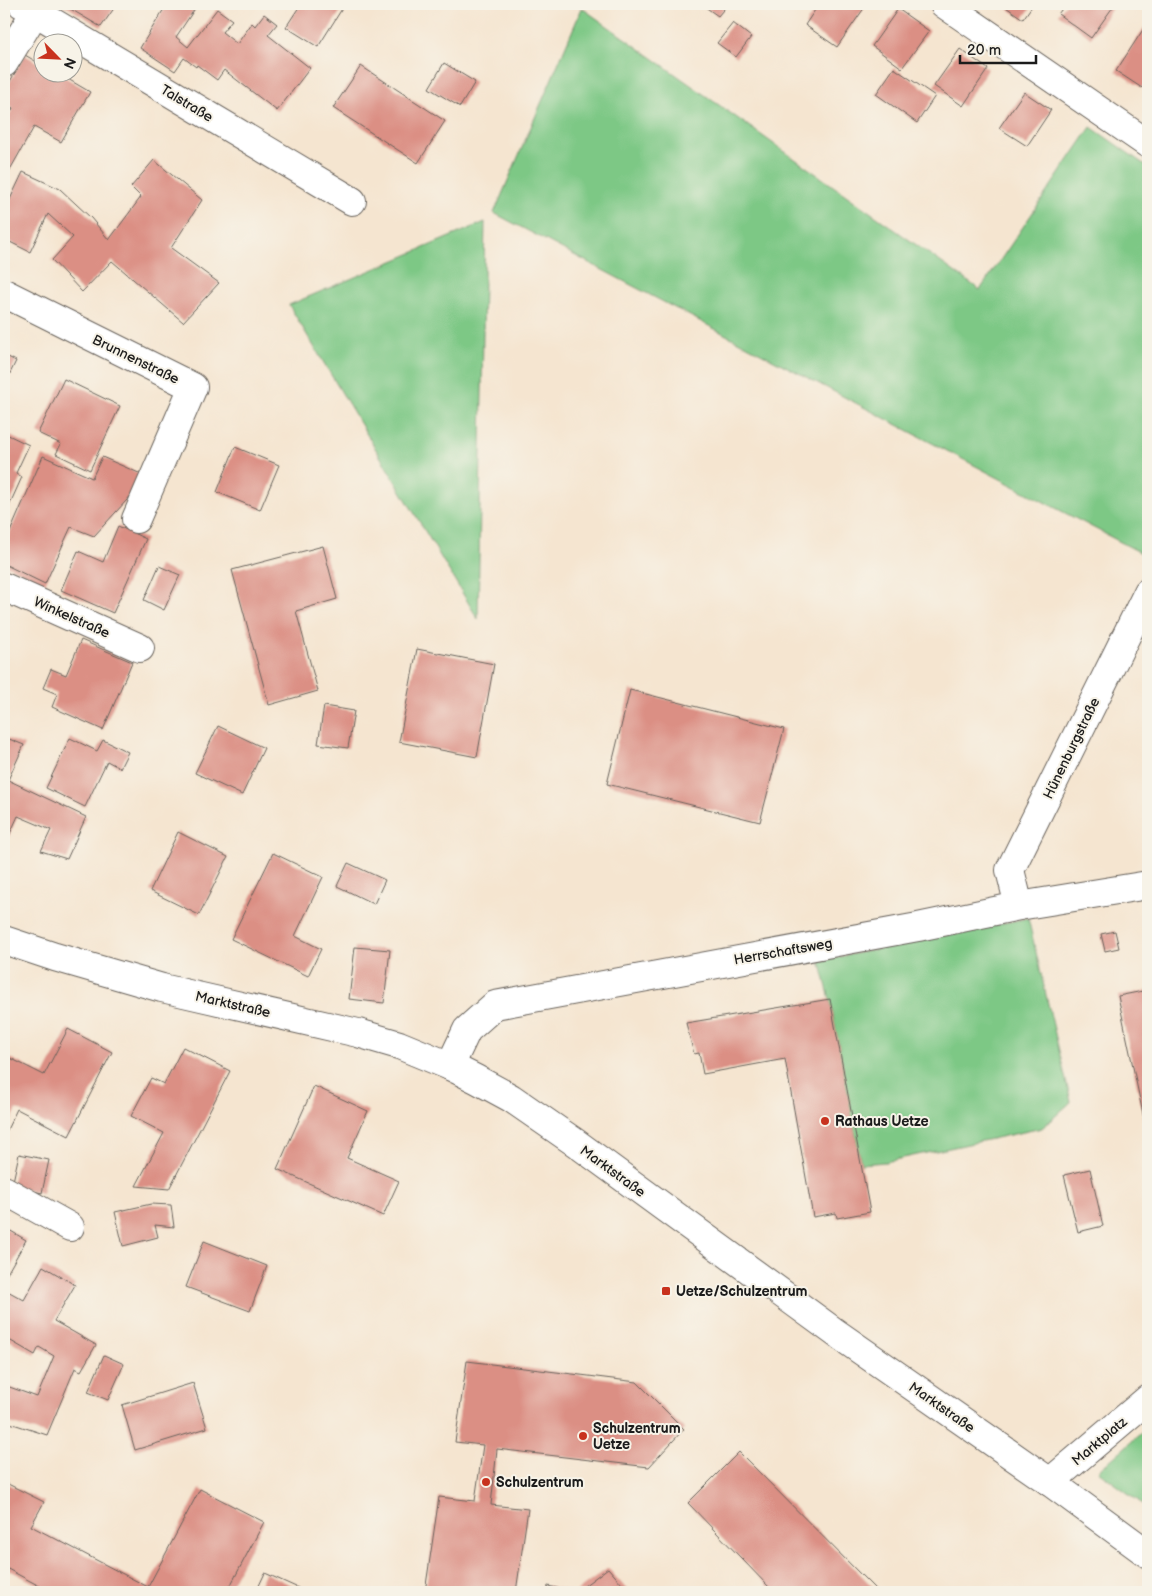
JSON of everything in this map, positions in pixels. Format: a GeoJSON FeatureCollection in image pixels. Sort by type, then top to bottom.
{"type":"FeatureCollection","features":[{"type":"Feature","properties":{"kind":"street"},"geometry":{"type":"LineString","coordinates":[[944,4],[1148,144]]}},
{"type":"Feature","properties":{"kind":"street"},"geometry":{"type":"LineString","coordinates":[[4,63],[32,6]]}},
{"type":"Feature","properties":{"kind":"street","name":"Talstraße"},"geometry":{"type":"LineString","coordinates":[[32,6],[352,201]]}},
{"type":"Feature","properties":{"kind":"street","name":"Brunnenstraße"},"geometry":{"type":"LineString","coordinates":[[4,293],[193,387],[136,519]]}},
{"type":"Feature","properties":{"kind":"street","name":"Winkelstraße"},"geometry":{"type":"LineString","coordinates":[[4,587],[140,648]]}},
{"type":"Feature","properties":{"kind":"street","name":"Hünenburgstraße"},"geometry":{"type":"LineString","coordinates":[[1018,906],[1010,870],[1148,592]]}},
{"type":"Feature","properties":{"kind":"street","name":"Herrschaftsweg"},"geometry":{"type":"LineString","coordinates":[[450,1066],[467,1030],[495,1005],[1018,906],[1148,885]]}},
{"type":"Feature","properties":{"kind":"street","name":"Marktstraße"},"geometry":{"type":"LineString","coordinates":[[4,940],[73,963],[162,988],[358,1033],[399,1045],[450,1066],[519,1104],[836,1333],[1050,1482],[1148,1554]]}},
{"type":"Feature","properties":{"kind":"street"},"geometry":{"type":"LineString","coordinates":[[4,1190],[70,1227]]}},
{"type":"Feature","properties":{"kind":"street","name":"Marktplatz"},"geometry":{"type":"LineString","coordinates":[[1050,1482],[1148,1399]]}},
{"type":"Feature","properties":{"kind":"green space"},"geometry":{"type":"Polygon","coordinates":[[[582,8],[980,290],[1091,127],[1148,167],[1147,556],[494,213],[582,8]]]}},
{"type":"Feature","properties":{"kind":"green space"},"geometry":{"type":"Polygon","coordinates":[[[485,222],[478,619],[289,305],[485,222]]]}},
{"type":"Feature","properties":{"kind":"green space"},"geometry":{"type":"Polygon","coordinates":[[[1028,918],[1071,1102],[1042,1128],[885,1162],[861,1164],[830,999],[820,961],[1028,918]]]}},
{"type":"Feature","properties":{"kind":"green space"},"geometry":{"type":"Polygon","coordinates":[[[1148,1427],[1148,1508],[1098,1471],[1148,1427]]]}},
{"type":"Feature","properties":{"kind":"building"},"geometry":{"type":"Polygon","coordinates":[[[62,4],[117,4],[101,27],[62,4]]]}},
{"type":"Feature","properties":{"kind":"building"},"geometry":{"type":"Polygon","coordinates":[[[167,4],[198,4],[176,37],[188,47],[217,9],[232,20],[222,32],[237,44],[252,23],[255,26],[264,14],[277,24],[268,35],[310,68],[277,111],[224,70],[217,80],[184,58],[175,71],[140,48],[167,4]]]}},
{"type":"Feature","properties":{"kind":"building"},"geometry":{"type":"Polygon","coordinates":[[[301,4],[345,4],[318,47],[286,27],[301,4]]]}},
{"type":"Feature","properties":{"kind":"building"},"geometry":{"type":"Polygon","coordinates":[[[701,4],[728,4],[718,16],[701,4]]]}},
{"type":"Feature","properties":{"kind":"building"},"geometry":{"type":"Polygon","coordinates":[[[819,4],[867,4],[837,47],[805,25],[819,4]]]}},
{"type":"Feature","properties":{"kind":"building"},"geometry":{"type":"Polygon","coordinates":[[[1003,4],[1028,4],[1032,6],[1023,19],[1003,4]]]}},
{"type":"Feature","properties":{"kind":"building"},"geometry":{"type":"Polygon","coordinates":[[[1066,4],[1115,4],[1091,38],[1058,14],[1066,4]]]}},
{"type":"Feature","properties":{"kind":"building"},"geometry":{"type":"Polygon","coordinates":[[[898,9],[929,31],[902,68],[872,46],[898,9]]]}},
{"type":"Feature","properties":{"kind":"building"},"geometry":{"type":"Polygon","coordinates":[[[1148,22],[1148,78],[1142,88],[1116,71],[1148,22]]]}},
{"type":"Feature","properties":{"kind":"building"},"geometry":{"type":"Polygon","coordinates":[[[733,23],[751,37],[736,57],[717,43],[733,23]]]}},
{"type":"Feature","properties":{"kind":"building"},"geometry":{"type":"Polygon","coordinates":[[[960,49],[988,69],[963,106],[934,86],[960,49]]]}},
{"type":"Feature","properties":{"kind":"building"},"geometry":{"type":"Polygon","coordinates":[[[25,55],[32,59],[32,82],[73,82],[90,92],[61,142],[34,127],[7,175],[4,173],[4,124],[13,108],[4,103],[4,92],[25,55]]]}},
{"type":"Feature","properties":{"kind":"building"},"geometry":{"type":"Polygon","coordinates":[[[444,63],[475,82],[460,107],[429,88],[444,63]]]}},
{"type":"Feature","properties":{"kind":"building"},"geometry":{"type":"Polygon","coordinates":[[[361,66],[445,121],[418,163],[333,108],[361,66]]]}},
{"type":"Feature","properties":{"kind":"building"},"geometry":{"type":"Polygon","coordinates":[[[894,68],[935,96],[917,123],[876,94],[894,68]]]}},
{"type":"Feature","properties":{"kind":"building"},"geometry":{"type":"Polygon","coordinates":[[[1024,92],[1051,110],[1027,146],[999,128],[1024,92]]]}},
{"type":"Feature","properties":{"kind":"building"},"geometry":{"type":"Polygon","coordinates":[[[154,160],[202,200],[171,248],[219,283],[183,322],[112,261],[82,292],[52,260],[73,237],[48,214],[30,252],[4,239],[4,212],[23,172],[60,189],[91,218],[109,240],[141,197],[131,187],[154,160]]]}},
{"type":"Feature","properties":{"kind":"building"},"geometry":{"type":"Polygon","coordinates":[[[4,355],[16,361],[4,386],[4,355]]]}},
{"type":"Feature","properties":{"kind":"building"},"geometry":{"type":"Polygon","coordinates":[[[64,379],[120,406],[90,470],[56,454],[61,444],[38,433],[64,379]]]}},
{"type":"Feature","properties":{"kind":"building"},"geometry":{"type":"Polygon","coordinates":[[[4,433],[29,445],[16,473],[22,477],[4,517],[4,433]]]}},
{"type":"Feature","properties":{"kind":"building"},"geometry":{"type":"Polygon","coordinates":[[[235,447],[279,465],[260,510],[217,492],[235,447]]]}},
{"type":"Feature","properties":{"kind":"building"},"geometry":{"type":"Polygon","coordinates":[[[43,456],[92,478],[102,457],[148,477],[94,536],[71,527],[45,584],[4,564],[4,546],[43,456]]]}},
{"type":"Feature","properties":{"kind":"building"},"geometry":{"type":"Polygon","coordinates":[[[118,526],[146,539],[113,613],[61,590],[78,551],[103,562],[118,526]]]}},
{"type":"Feature","properties":{"kind":"building"},"geometry":{"type":"Polygon","coordinates":[[[323,546],[337,599],[296,611],[318,691],[269,705],[232,570],[323,546]]]}},
{"type":"Feature","properties":{"kind":"building"},"geometry":{"type":"Polygon","coordinates":[[[159,566],[180,575],[164,610],[144,600],[159,566]]]}},
{"type":"Feature","properties":{"kind":"building"},"geometry":{"type":"Polygon","coordinates":[[[81,640],[132,662],[103,730],[52,707],[57,694],[43,688],[51,669],[66,675],[81,640]]]}},
{"type":"Feature","properties":{"kind":"building"},"geometry":{"type":"Polygon","coordinates":[[[417,649],[494,664],[477,757],[399,742],[417,649]]]}},
{"type":"Feature","properties":{"kind":"building"},"geometry":{"type":"Polygon","coordinates":[[[630,690],[784,729],[760,822],[607,784],[630,690]]]}},
{"type":"Feature","properties":{"kind":"building"},"geometry":{"type":"Polygon","coordinates":[[[324,706],[354,711],[348,748],[318,744],[324,706]]]}},
{"type":"Feature","properties":{"kind":"building"},"geometry":{"type":"Polygon","coordinates":[[[218,726],[264,748],[242,795],[195,773],[218,726]]]}},
{"type":"Feature","properties":{"kind":"building"},"geometry":{"type":"Polygon","coordinates":[[[4,737],[24,745],[8,780],[86,817],[67,859],[41,851],[51,830],[18,816],[4,847],[4,737]]]}},
{"type":"Feature","properties":{"kind":"building"},"geometry":{"type":"Polygon","coordinates":[[[70,738],[97,751],[103,740],[128,752],[120,768],[107,761],[85,807],[46,788],[70,738]]]}},
{"type":"Feature","properties":{"kind":"building"},"geometry":{"type":"Polygon","coordinates":[[[178,832],[228,857],[199,915],[150,891],[178,832]]]}},
{"type":"Feature","properties":{"kind":"building"},"geometry":{"type":"Polygon","coordinates":[[[273,853],[323,877],[295,936],[321,949],[308,976],[231,939],[273,853]]]}},
{"type":"Feature","properties":{"kind":"building"},"geometry":{"type":"Polygon","coordinates":[[[348,863],[385,880],[374,904],[337,886],[348,863]]]}},
{"type":"Feature","properties":{"kind":"building"},"geometry":{"type":"Polygon","coordinates":[[[1115,931],[1119,948],[1105,951],[1101,934],[1115,931]]]}},
{"type":"Feature","properties":{"kind":"building"},"geometry":{"type":"Polygon","coordinates":[[[355,947],[390,950],[384,1003],[349,999],[355,947]]]}},
{"type":"Feature","properties":{"kind":"building"},"geometry":{"type":"Polygon","coordinates":[[[1148,990],[1148,1133],[1147,1133],[1118,996],[1148,990]]]}},
{"type":"Feature","properties":{"kind":"building","name":"Rathaus Uetze"},"geometry":{"type":"Polygon","coordinates":[[[830,999],[870,1212],[837,1218],[836,1213],[813,1217],[785,1059],[703,1074],[699,1053],[694,1054],[686,1023],[830,999]]]}},
{"type":"Feature","properties":{"kind":"building"},"geometry":{"type":"Polygon","coordinates":[[[68,1029],[112,1052],[69,1136],[17,1109],[4,1136],[4,1070],[10,1058],[44,1075],[68,1029]]]}},
{"type":"Feature","properties":{"kind":"building"},"geometry":{"type":"Polygon","coordinates":[[[183,1047],[230,1071],[169,1189],[136,1186],[164,1133],[131,1116],[151,1078],[164,1084],[183,1047]]]}},
{"type":"Feature","properties":{"kind":"building"},"geometry":{"type":"Polygon","coordinates":[[[314,1086],[368,1111],[347,1158],[399,1181],[383,1216],[277,1169],[314,1086]]]}},
{"type":"Feature","properties":{"kind":"building"},"geometry":{"type":"Polygon","coordinates":[[[19,1154],[49,1160],[42,1193],[12,1186],[19,1154]]]}},
{"type":"Feature","properties":{"kind":"building"},"geometry":{"type":"Polygon","coordinates":[[[1090,1169],[1103,1226],[1078,1232],[1064,1175],[1090,1169]]]}},
{"type":"Feature","properties":{"kind":"building"},"geometry":{"type":"Polygon","coordinates":[[[151,1204],[171,1205],[174,1227],[155,1225],[158,1237],[123,1246],[115,1212],[151,1204]]]}},
{"type":"Feature","properties":{"kind":"building"},"geometry":{"type":"Polygon","coordinates":[[[4,1227],[26,1240],[4,1279],[4,1227]]]}},
{"type":"Feature","properties":{"kind":"building"},"geometry":{"type":"Polygon","coordinates":[[[204,1241],[267,1266],[250,1311],[186,1287],[204,1241]]]}},
{"type":"Feature","properties":{"kind":"building"},"geometry":{"type":"Polygon","coordinates":[[[43,1266],[75,1285],[54,1321],[96,1345],[81,1371],[75,1368],[47,1435],[4,1421],[4,1385],[37,1397],[54,1356],[39,1347],[35,1355],[4,1337],[4,1289],[24,1300],[43,1266]]]}},
{"type":"Feature","properties":{"kind":"building"},"geometry":{"type":"Polygon","coordinates":[[[104,1355],[124,1364],[108,1400],[88,1392],[104,1355]]]}},
{"type":"Feature","properties":{"kind":"building","name":"Schulzentrum"},"geometry":{"type":"Polygon","coordinates":[[[467,1361],[637,1382],[684,1429],[649,1467],[497,1449],[491,1505],[528,1509],[516,1592],[425,1592],[439,1497],[475,1501],[483,1445],[455,1442],[467,1361]]]}},
{"type":"Feature","properties":{"kind":"building"},"geometry":{"type":"Polygon","coordinates":[[[193,1383],[207,1428],[135,1450],[122,1405],[193,1383]]]}},
{"type":"Feature","properties":{"kind":"building"},"geometry":{"type":"Polygon","coordinates":[[[739,1452],[878,1592],[763,1592],[769,1587],[688,1503],[739,1452]]]}},
{"type":"Feature","properties":{"kind":"building"},"geometry":{"type":"Polygon","coordinates":[[[4,1482],[44,1502],[31,1526],[148,1587],[200,1489],[264,1522],[227,1592],[43,1592],[45,1589],[4,1567],[4,1482]]]}},
{"type":"Feature","properties":{"kind":"building"},"geometry":{"type":"Polygon","coordinates":[[[608,1568],[629,1592],[576,1592],[608,1568]]]}},
{"type":"Feature","properties":{"kind":"building"},"geometry":{"type":"Polygon","coordinates":[[[265,1573],[307,1592],[256,1592],[265,1573]]]}},
{"type":"Feature","properties":{"kind":"building"},"geometry":{"type":"Polygon","coordinates":[[[548,1586],[570,1591],[570,1592],[547,1592],[548,1586]]]}},
{"type":"Feature","properties":{"kind":"place","name":"Rathaus Uetze"},"geometry":{"type":"Point","coordinates":[825,1121]}},
{"type":"Feature","properties":{"kind":"place","name":"Uetze/Schulzentrum"},"geometry":{"type":"Point","coordinates":[666,1291]}},
{"type":"Feature","properties":{"kind":"place","name":"Schulzentrum Uetze"},"geometry":{"type":"Point","coordinates":[583,1436]}},
{"type":"Feature","properties":{"kind":"place","name":"Schulzentrum"},"geometry":{"type":"Point","coordinates":[486,1482]}}]}
